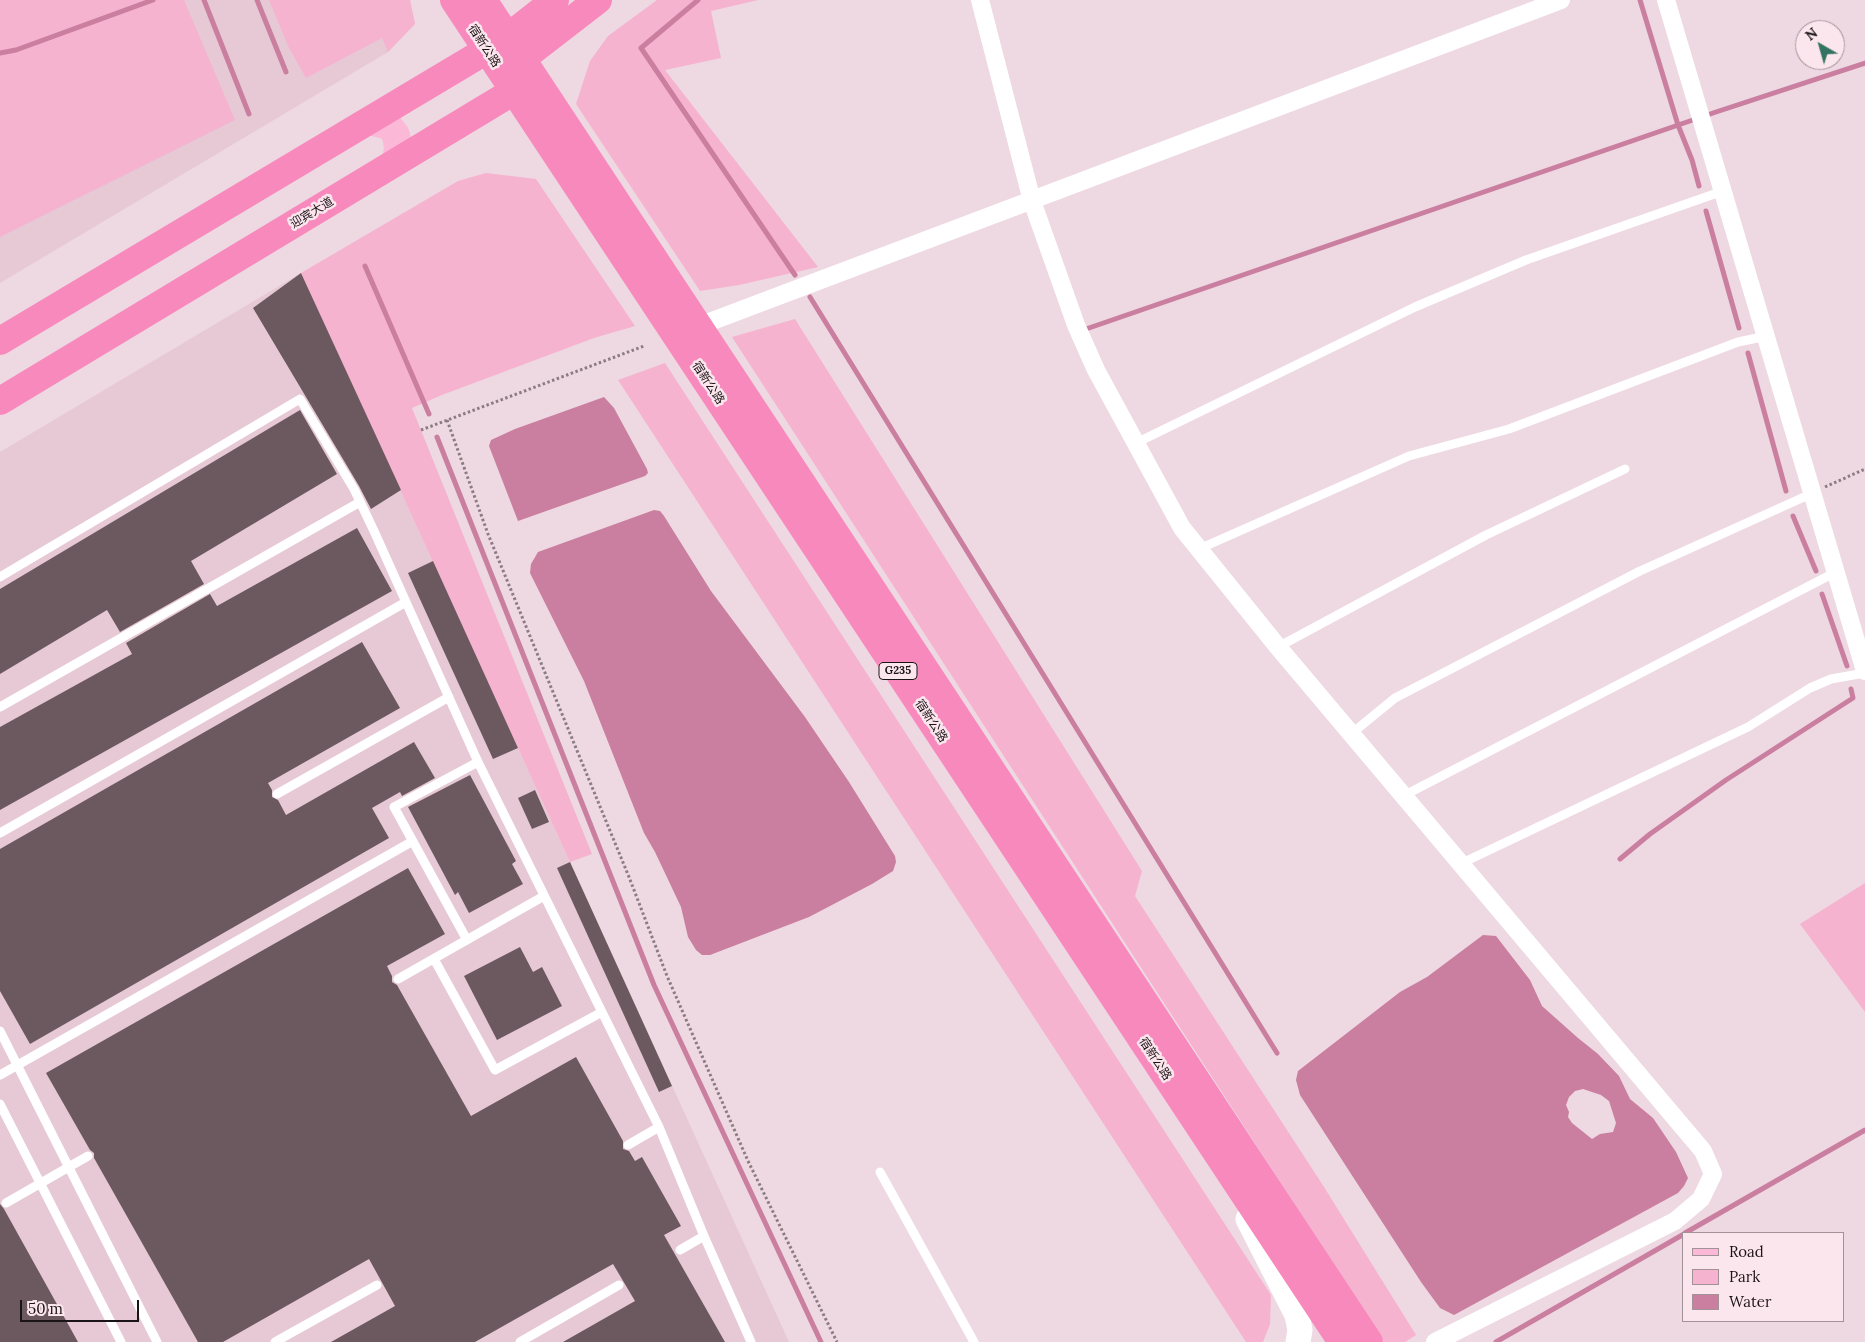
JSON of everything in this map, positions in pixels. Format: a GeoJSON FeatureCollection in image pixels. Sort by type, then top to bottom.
{"type":"FeatureCollection","features":[{"type":"Feature","properties":{"kind":"highway","name":"宿新公路"},"geometry":{"type":"LineString","coordinates":[[454,0],[506,49],[514,91],[1342,1342]]}},
{"type":"Feature","properties":{"kind":"highway","name":"宿新公路"},"geometry":{"type":"LineString","coordinates":[[483,0],[506,49],[699,326],[1370,1342]]}},
{"type":"Feature","properties":{"kind":"highway"},"geometry":{"type":"LineString","coordinates":[[506,49],[555,0]]}},
{"type":"Feature","properties":{"kind":"highway"},"geometry":{"type":"LineString","coordinates":[[0,341],[369,121],[598,0]]}},
{"type":"Feature","properties":{"kind":"highway"},"geometry":{"type":"LineString","coordinates":[[506,49],[514,91]]}},
{"type":"Feature","properties":{"kind":"highway","name":"迎宾大道"},"geometry":{"type":"LineString","coordinates":[[0,401],[514,91]]}},
{"type":"Feature","properties":{"kind":"main road"},"geometry":{"type":"LineString","coordinates":[[369,121],[389,126],[396,135],[398,147],[396,162]]}},
{"type":"Feature","properties":{"kind":"street"},"geometry":{"type":"LineString","coordinates":[[980,0],[1032,201],[1076,325],[1096,370],[1182,528],[1278,648],[1704,1152],[1713,1174],[1701,1199],[1675,1220],[1435,1342]]}},
{"type":"Feature","properties":{"kind":"street"},"geometry":{"type":"LineString","coordinates":[[699,326],[1561,0]]}},
{"type":"Feature","properties":{"kind":"street"},"geometry":{"type":"LineString","coordinates":[[1666,0],[1865,672]]}},
{"type":"Feature","properties":{"kind":"street"},"geometry":{"type":"LineString","coordinates":[[1176,1090],[1283,1286],[1297,1315],[1300,1330],[1298,1342]]}},
{"type":"Feature","properties":{"kind":"lane"},"geometry":{"type":"LineString","coordinates":[[1136,443],[1415,307],[1526,260],[1723,191]]}},
{"type":"Feature","properties":{"kind":"lane"},"geometry":{"type":"LineString","coordinates":[[1199,550],[1409,456],[1510,429],[1738,342],[1766,336]]}},
{"type":"Feature","properties":{"kind":"lane"},"geometry":{"type":"LineString","coordinates":[[0,576],[300,399],[360,502],[478,762],[659,1127],[704,1236],[751,1342]]}},
{"type":"Feature","properties":{"kind":"lane"},"geometry":{"type":"LineString","coordinates":[[1278,648],[1486,536],[1625,469]]}},
{"type":"Feature","properties":{"kind":"lane"},"geometry":{"type":"LineString","coordinates":[[1351,734],[1395,698],[1640,571],[1813,493]]}},
{"type":"Feature","properties":{"kind":"lane"},"geometry":{"type":"LineString","coordinates":[[0,706],[360,502]]}},
{"type":"Feature","properties":{"kind":"lane"},"geometry":{"type":"LineString","coordinates":[[1403,796],[1836,572]]}},
{"type":"Feature","properties":{"kind":"lane"},"geometry":{"type":"LineString","coordinates":[[0,833],[406,602]]}},
{"type":"Feature","properties":{"kind":"lane"},"geometry":{"type":"LineString","coordinates":[[1460,864],[1748,727],[1810,688],[1831,679],[1865,672]]}},
{"type":"Feature","properties":{"kind":"lane"},"geometry":{"type":"LineString","coordinates":[[277,794],[449,697]]}},
{"type":"Feature","properties":{"kind":"lane"},"geometry":{"type":"LineString","coordinates":[[467,940],[394,807],[478,762]]}},
{"type":"Feature","properties":{"kind":"lane"},"geometry":{"type":"LineString","coordinates":[[0,1075],[412,841]]}},
{"type":"Feature","properties":{"kind":"lane"},"geometry":{"type":"LineString","coordinates":[[398,979],[544,896]]}},
{"type":"Feature","properties":{"kind":"lane"},"geometry":{"type":"LineString","coordinates":[[434,958],[495,1070],[602,1012]]}},
{"type":"Feature","properties":{"kind":"lane"},"geometry":{"type":"LineString","coordinates":[[0,1031],[157,1342]]}},
{"type":"Feature","properties":{"kind":"lane"},"geometry":{"type":"LineString","coordinates":[[0,1104],[121,1342]]}},
{"type":"Feature","properties":{"kind":"lane"},"geometry":{"type":"LineString","coordinates":[[628,1145],[659,1127]]}},
{"type":"Feature","properties":{"kind":"lane"},"geometry":{"type":"LineString","coordinates":[[6,1203],[88,1156]]}},
{"type":"Feature","properties":{"kind":"lane"},"geometry":{"type":"LineString","coordinates":[[880,1172],[974,1342]]}},
{"type":"Feature","properties":{"kind":"lane"},"geometry":{"type":"LineString","coordinates":[[680,1250],[704,1236]]}},
{"type":"Feature","properties":{"kind":"lane"},"geometry":{"type":"LineString","coordinates":[[275,1342],[377,1285]]}},
{"type":"Feature","properties":{"kind":"lane"},"geometry":{"type":"LineString","coordinates":[[520,1342],[619,1285]]}},
{"type":"Feature","properties":{"kind":"path"},"geometry":{"type":"LineString","coordinates":[[421,430],[644,346]]}},
{"type":"Feature","properties":{"kind":"path"},"geometry":{"type":"LineString","coordinates":[[447,420],[488,534],[629,877],[667,976],[748,1161],[837,1342]]}},
{"type":"Feature","properties":{"kind":"path"},"geometry":{"type":"LineString","coordinates":[[1813,493],[1865,469]]}},
{"type":"Feature","properties":{"kind":"shaded area"},"geometry":{"type":"Polygon","coordinates":[[[0,0],[410,0],[415,24],[388,52],[0,283],[0,0]]]}},
{"type":"Feature","properties":{"kind":"shaded area"},"geometry":{"type":"Polygon","coordinates":[[[301,273],[789,1342],[0,1342],[0,452],[301,273]]]}},
{"type":"Feature","properties":{"kind":"green space"},"geometry":{"type":"Polygon","coordinates":[[[0,0],[184,0],[235,120],[0,237],[0,0]]]}},
{"type":"Feature","properties":{"kind":"green space"},"geometry":{"type":"Polygon","coordinates":[[[269,0],[410,0],[415,24],[388,52],[382,38],[306,78],[288,46],[269,0]]]}},
{"type":"Feature","properties":{"kind":"green space"},"geometry":{"type":"Polygon","coordinates":[[[657,0],[758,0],[711,11],[721,58],[665,70],[818,267],[739,285],[700,291],[576,104],[590,61],[608,36],[657,0]]]}},
{"type":"Feature","properties":{"kind":"green space"},"geometry":{"type":"Polygon","coordinates":[[[486,173],[536,179],[635,326],[594,338],[412,408],[592,854],[570,862],[301,273],[458,181],[486,173]]]}},
{"type":"Feature","properties":{"kind":"green space"},"geometry":{"type":"Polygon","coordinates":[[[795,319],[1142,871],[1135,896],[1324,1187],[1416,1335],[1405,1342],[1384,1342],[732,337],[795,319]]]}},
{"type":"Feature","properties":{"kind":"green space"},"geometry":{"type":"Polygon","coordinates":[[[665,363],[1271,1295],[1270,1324],[1263,1342],[1246,1342],[618,380],[665,363]]]}},
{"type":"Feature","properties":{"kind":"green space"},"geometry":{"type":"Polygon","coordinates":[[[1865,883],[1865,1012],[1800,924],[1865,883]]]}},
{"type":"Feature","properties":{"kind":"water"},"geometry":{"type":"Polygon","coordinates":[[[604,397],[614,408],[648,473],[645,476],[518,521],[489,446],[491,440],[515,429],[604,397]]]}},
{"type":"Feature","properties":{"kind":"water"},"geometry":{"type":"Polygon","coordinates":[[[654,510],[660,511],[664,516],[711,591],[805,717],[849,782],[895,856],[896,862],[893,871],[809,917],[710,955],[702,955],[696,950],[688,937],[681,907],[644,833],[584,681],[530,573],[531,564],[538,552],[654,510]]]}},
{"type":"Feature","properties":{"kind":"water"},"geometry":{"type":"Polygon","coordinates":[[[1483,935],[1496,936],[1530,980],[1542,1006],[1598,1054],[1619,1076],[1630,1099],[1653,1118],[1676,1152],[1688,1178],[1678,1193],[1454,1315],[1440,1308],[1421,1282],[1300,1095],[1296,1080],[1298,1071],[1400,992],[1427,977],[1483,935]],[[1583,1089],[1575,1091],[1569,1097],[1566,1105],[1569,1112],[1568,1117],[1572,1123],[1592,1139],[1600,1134],[1613,1132],[1616,1123],[1609,1101],[1601,1095],[1583,1089]]]}},
{"type":"Feature","properties":{"kind":"building"},"geometry":{"type":"Polygon","coordinates":[[[301,273],[401,490],[371,509],[253,308],[301,273]]]}},
{"type":"Feature","properties":{"kind":"building"},"geometry":{"type":"Polygon","coordinates":[[[300,410],[337,474],[191,561],[204,584],[120,632],[107,610],[0,674],[0,589],[300,410]]]}},
{"type":"Feature","properties":{"kind":"building"},"geometry":{"type":"Polygon","coordinates":[[[357,528],[392,591],[0,810],[0,727],[132,654],[126,643],[210,594],[217,606],[357,528]]]}},
{"type":"Feature","properties":{"kind":"building"},"geometry":{"type":"Polygon","coordinates":[[[433,561],[518,748],[493,759],[408,573],[433,561]]]}},
{"type":"Feature","properties":{"kind":"building"},"geometry":{"type":"Polygon","coordinates":[[[362,642],[400,708],[268,783],[272,790],[272,797],[278,800],[286,815],[414,742],[435,778],[402,796],[400,792],[372,808],[389,838],[30,1044],[0,991],[0,849],[362,642]]]}},
{"type":"Feature","properties":{"kind":"building"},"geometry":{"type":"Polygon","coordinates":[[[470,775],[516,861],[512,864],[523,884],[469,913],[458,892],[455,895],[408,807],[470,775]]]}},
{"type":"Feature","properties":{"kind":"building"},"geometry":{"type":"Polygon","coordinates":[[[535,790],[549,822],[532,829],[518,798],[535,790]]]}},
{"type":"Feature","properties":{"kind":"building"},"geometry":{"type":"Polygon","coordinates":[[[570,862],[672,1086],[659,1092],[557,868],[570,862]]]}},
{"type":"Feature","properties":{"kind":"building"},"geometry":{"type":"Polygon","coordinates":[[[408,868],[445,934],[387,966],[392,976],[392,982],[397,985],[471,1116],[576,1057],[623,1141],[623,1149],[629,1151],[635,1161],[642,1157],[681,1226],[664,1235],[725,1342],[563,1342],[635,1301],[613,1264],[475,1342],[331,1342],[395,1306],[369,1259],[223,1342],[198,1342],[94,1158],[94,1153],[90,1150],[46,1073],[408,868]]]}},
{"type":"Feature","properties":{"kind":"building"},"geometry":{"type":"Polygon","coordinates":[[[520,947],[533,972],[542,967],[562,1006],[497,1040],[464,976],[520,947]]]}},
{"type":"Feature","properties":{"kind":"building"},"geometry":{"type":"Polygon","coordinates":[[[0,1204],[4,1209],[78,1342],[0,1342],[0,1204]]]}},
{"type":"Feature","properties":{"kind":"waterway"},"geometry":{"type":"LineString","coordinates":[[0,53],[16,50],[153,0]]}},
{"type":"Feature","properties":{"kind":"waterway"},"geometry":{"type":"LineString","coordinates":[[204,0],[249,114]]}},
{"type":"Feature","properties":{"kind":"waterway"},"geometry":{"type":"LineString","coordinates":[[257,0],[286,72]]}},
{"type":"Feature","properties":{"kind":"waterway"},"geometry":{"type":"LineString","coordinates":[[698,0],[641,48],[795,275]]}},
{"type":"Feature","properties":{"kind":"waterway"},"geometry":{"type":"LineString","coordinates":[[1640,0],[1678,125],[1692,160],[1699,186]]}},
{"type":"Feature","properties":{"kind":"waterway"},"geometry":{"type":"LineString","coordinates":[[1086,329],[1716,112],[1865,63]]}},
{"type":"Feature","properties":{"kind":"waterway"},"geometry":{"type":"LineString","coordinates":[[1706,211],[1739,328]]}},
{"type":"Feature","properties":{"kind":"waterway"},"geometry":{"type":"LineString","coordinates":[[365,266],[429,414]]}},
{"type":"Feature","properties":{"kind":"waterway"},"geometry":{"type":"LineString","coordinates":[[810,297],[1277,1053]]}},
{"type":"Feature","properties":{"kind":"waterway"},"geometry":{"type":"LineString","coordinates":[[1748,353],[1786,491]]}},
{"type":"Feature","properties":{"kind":"waterway"},"geometry":{"type":"LineString","coordinates":[[437,437],[654,985],[821,1342]]}},
{"type":"Feature","properties":{"kind":"waterway"},"geometry":{"type":"LineString","coordinates":[[1793,516],[1816,571]]}},
{"type":"Feature","properties":{"kind":"waterway"},"geometry":{"type":"LineString","coordinates":[[1822,594],[1847,666]]}},
{"type":"Feature","properties":{"kind":"waterway"},"geometry":{"type":"LineString","coordinates":[[1620,859],[1650,834],[1726,780],[1853,698],[1851,689]]}},
{"type":"Feature","properties":{"kind":"waterway"},"geometry":{"type":"LineString","coordinates":[[1687,1232],[1865,1130]]}},
{"type":"Feature","properties":{"kind":"waterway"},"geometry":{"type":"LineString","coordinates":[[1496,1342],[1682,1235]]}}]}
